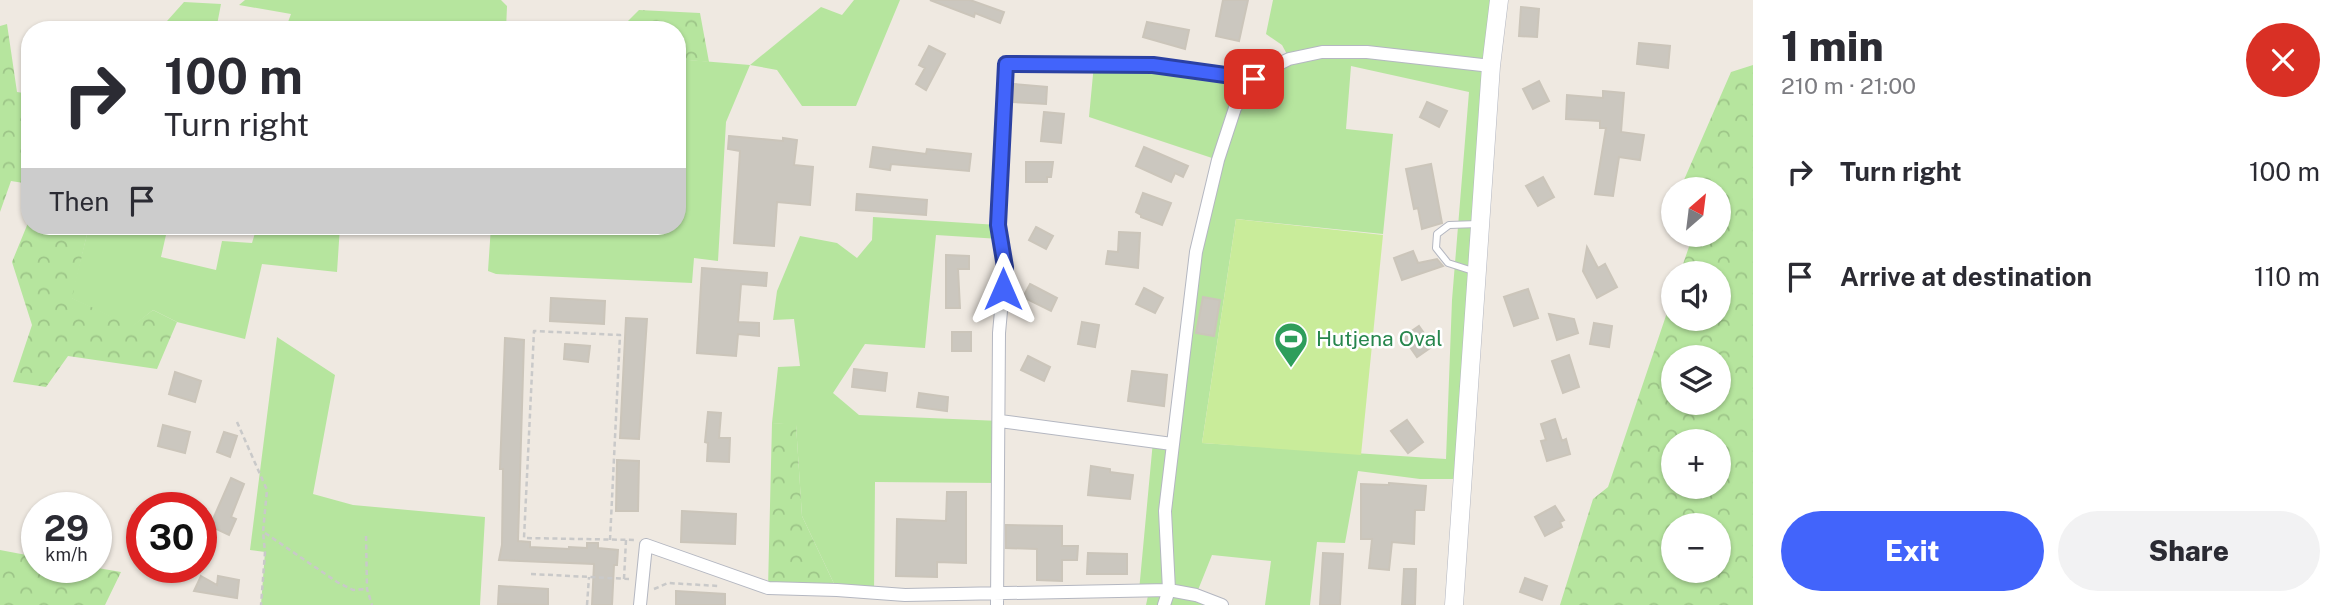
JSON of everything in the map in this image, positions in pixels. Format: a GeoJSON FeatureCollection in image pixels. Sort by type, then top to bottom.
{"type":"FeatureCollection","features":[{"type":"Feature","properties":{"kind":"main road"},"geometry":{"type":"LineString","coordinates":[[1454,605],[1491,66],[1499,0]]}},
{"type":"Feature","properties":{"kind":"street"},"geometry":{"type":"LineString","coordinates":[[1164,605],[1168,590],[1165,511],[1196,252],[1218,160],[1234,108],[1254,79],[1265,71],[1289,59],[1322,52],[1367,52],[1491,66]]}},
{"type":"Feature","properties":{"kind":"street"},"geometry":{"type":"LineString","coordinates":[[997,598],[999,333],[1005,267],[998,225],[1006,64],[1153,65],[1254,79]]}},
{"type":"Feature","properties":{"kind":"street"},"geometry":{"type":"LineString","coordinates":[[1000,421],[1172,444]]}},
{"type":"Feature","properties":{"kind":"street"},"geometry":{"type":"LineString","coordinates":[[640,605],[646,545],[768,588],[997,598],[1168,590],[1223,605]]}},
{"type":"Feature","properties":{"kind":"lane"},"geometry":{"type":"LineString","coordinates":[[1477,272],[1448,263],[1436,248],[1437,234],[1449,225],[1480,224]]}},
{"type":"Feature","properties":{"kind":"path"},"geometry":{"type":"LineString","coordinates":[[610,540],[620,335],[534,331],[524,538],[610,540],[636,540],[646,545]]}},
{"type":"Feature","properties":{"kind":"path"},"geometry":{"type":"LineString","coordinates":[[237,422],[267,490],[261,605]]}},
{"type":"Feature","properties":{"kind":"path"},"geometry":{"type":"LineString","coordinates":[[263,532],[337,582],[353,590],[367,589]]}},
{"type":"Feature","properties":{"kind":"path"},"geometry":{"type":"LineString","coordinates":[[366,536],[367,589],[372,605]]}},
{"type":"Feature","properties":{"kind":"path"},"geometry":{"type":"LineString","coordinates":[[624,579],[626,540]]}},
{"type":"Feature","properties":{"kind":"path"},"geometry":{"type":"LineString","coordinates":[[530,574],[643,580]]}},
{"type":"Feature","properties":{"kind":"path"},"geometry":{"type":"LineString","coordinates":[[587,605],[589,577]]}},
{"type":"Feature","properties":{"kind":"path"},"geometry":{"type":"LineString","coordinates":[[640,605],[651,591],[668,583],[731,586]]}},
{"type":"Feature","properties":{"kind":"green space"},"geometry":{"type":"Polygon","coordinates":[[[245,0],[501,0],[507,6],[506,21],[288,21],[291,14],[239,5],[245,0]]]}},
{"type":"Feature","properties":{"kind":"green space"},"geometry":{"type":"Polygon","coordinates":[[[854,0],[900,0],[856,106],[802,106],[777,70],[750,65],[821,7],[842,15],[854,0]]]}},
{"type":"Feature","properties":{"kind":"green space"},"geometry":{"type":"Polygon","coordinates":[[[1273,0],[1499,0],[1463,479],[1420,479],[1358,471],[1345,543],[1317,542],[1310,605],[1265,605],[1271,561],[1212,555],[1196,595],[1222,605],[1146,605],[1149,591],[1139,591],[1153,441],[1172,444],[1196,252],[1218,160],[1089,117],[1094,64],[1254,79],[1289,58],[1282,45],[1266,34],[1273,0]],[[1351,66],[1346,129],[1393,134],[1383,234],[1236,219],[1202,443],[1446,459],[1452,300],[1469,92],[1351,66]]]}},
{"type":"Feature","properties":{"kind":"green space"},"geometry":{"type":"Polygon","coordinates":[[[184,2],[221,4],[218,21],[167,21],[184,2]]]}},
{"type":"Feature","properties":{"kind":"green space"},"geometry":{"type":"Polygon","coordinates":[[[639,10],[700,13],[709,62],[686,60],[686,21],[628,21],[639,10]]]}},
{"type":"Feature","properties":{"kind":"green space"},"geometry":{"type":"Polygon","coordinates":[[[7,24],[17,92],[21,93],[21,183],[11,181],[0,212],[0,26],[7,24]]]}},
{"type":"Feature","properties":{"kind":"green space"},"geometry":{"type":"Polygon","coordinates":[[[686,60],[750,65],[726,122],[718,261],[694,258],[692,283],[496,274],[488,271],[490,235],[686,235],[686,60]]]}},
{"type":"Feature","properties":{"kind":"green space"},"geometry":{"type":"Polygon","coordinates":[[[1753,65],[1753,605],[1560,605],[1593,499],[1608,487],[1661,330],[1731,331],[1731,261],[1684,261],[1689,247],[1731,247],[1731,177],[1685,177],[1731,72],[1753,65]]]}},
{"type":"Feature","properties":{"kind":"green space"},"geometry":{"type":"Polygon","coordinates":[[[873,217],[998,225],[1000,239],[936,235],[925,348],[865,344],[833,393],[859,415],[1000,421],[999,483],[875,482],[874,594],[837,590],[802,516],[796,425],[772,423],[778,367],[800,366],[794,319],[773,320],[777,291],[800,236],[837,243],[857,258],[872,240],[873,217]]]}},
{"type":"Feature","properties":{"kind":"green space","name":"Hutjena Oval"},"geometry":{"type":"Polygon","coordinates":[[[1236,219],[1383,235],[1361,455],[1202,443],[1236,219]]]}},
{"type":"Feature","properties":{"kind":"green space"},"geometry":{"type":"Polygon","coordinates":[[[23,235],[87,235],[72,298],[132,326],[153,310],[177,322],[157,369],[68,356],[46,387],[13,382],[32,325],[12,262],[23,235]]]}},
{"type":"Feature","properties":{"kind":"green space"},"geometry":{"type":"Polygon","coordinates":[[[87,235],[166,235],[161,257],[216,270],[222,241],[252,243],[254,235],[339,235],[337,272],[262,264],[245,339],[177,322],[153,310],[132,327],[71,298],[87,235]]]}},
{"type":"Feature","properties":{"kind":"green space"},"geometry":{"type":"Polygon","coordinates":[[[277,337],[335,375],[313,494],[353,505],[485,517],[480,605],[261,605],[265,552],[250,550],[277,337]]]}},
{"type":"Feature","properties":{"kind":"green space"},"geometry":{"type":"Polygon","coordinates":[[[772,423],[796,424],[802,516],[837,590],[768,588],[772,423]]]}},
{"type":"Feature","properties":{"kind":"green space"},"geometry":{"type":"Polygon","coordinates":[[[0,550],[21,554],[21,583],[112,583],[112,570],[121,572],[105,605],[0,605],[0,550]]]}},
{"type":"Feature","properties":{"kind":"building"},"geometry":{"type":"Polygon","coordinates":[[[930,0],[970,0],[1004,12],[1000,23],[975,13],[974,17],[930,0]]]}},
{"type":"Feature","properties":{"kind":"building"},"geometry":{"type":"Polygon","coordinates":[[[1223,0],[1248,0],[1239,41],[1216,36],[1223,0]]]}},
{"type":"Feature","properties":{"kind":"building"},"geometry":{"type":"Polygon","coordinates":[[[1521,7],[1539,9],[1537,37],[1519,36],[1521,7]]]}},
{"type":"Feature","properties":{"kind":"building"},"geometry":{"type":"Polygon","coordinates":[[[1147,22],[1189,30],[1185,49],[1143,37],[1147,22]]]}},
{"type":"Feature","properties":{"kind":"building"},"geometry":{"type":"Polygon","coordinates":[[[1639,43],[1670,46],[1668,68],[1637,64],[1639,43]]]}},
{"type":"Feature","properties":{"kind":"building"},"geometry":{"type":"Polygon","coordinates":[[[929,46],[945,54],[926,90],[916,84],[925,68],[919,65],[929,46]]]}},
{"type":"Feature","properties":{"kind":"building"},"geometry":{"type":"Polygon","coordinates":[[[1539,81],[1549,101],[1533,109],[1523,89],[1539,81]]]}},
{"type":"Feature","properties":{"kind":"building"},"geometry":{"type":"Polygon","coordinates":[[[1014,84],[1047,87],[1046,104],[1013,102],[1014,84]]]}},
{"type":"Feature","properties":{"kind":"building"},"geometry":{"type":"Polygon","coordinates":[[[1603,91],[1624,93],[1621,132],[1644,135],[1640,160],[1619,157],[1613,196],[1595,194],[1606,128],[1600,128],[1600,121],[1566,119],[1567,95],[1603,98],[1603,91]]]}},
{"type":"Feature","properties":{"kind":"building"},"geometry":{"type":"Polygon","coordinates":[[[1427,102],[1447,111],[1439,127],[1420,117],[1427,102]]]}},
{"type":"Feature","properties":{"kind":"building"},"geometry":{"type":"Polygon","coordinates":[[[1044,112],[1064,114],[1061,143],[1041,141],[1044,112]]]}},
{"type":"Feature","properties":{"kind":"building"},"geometry":{"type":"Polygon","coordinates":[[[729,136],[797,140],[794,165],[813,167],[810,205],[777,202],[774,246],[734,243],[740,151],[728,149],[729,136]]]}},
{"type":"Feature","properties":{"kind":"building"},"geometry":{"type":"Polygon","coordinates":[[[873,147],[926,154],[927,149],[971,154],[969,171],[891,164],[890,170],[870,167],[873,147]]]}},
{"type":"Feature","properties":{"kind":"building"},"geometry":{"type":"Polygon","coordinates":[[[1144,147],[1188,166],[1183,177],[1175,173],[1171,182],[1136,166],[1144,147]]]}},
{"type":"Feature","properties":{"kind":"building"},"geometry":{"type":"Polygon","coordinates":[[[1026,162],[1053,162],[1051,177],[1047,177],[1047,182],[1026,182],[1026,162]]]}},
{"type":"Feature","properties":{"kind":"building"},"geometry":{"type":"Polygon","coordinates":[[[1431,164],[1442,223],[1422,229],[1418,208],[1414,209],[1406,169],[1431,164]]]}},
{"type":"Feature","properties":{"kind":"building"},"geometry":{"type":"Polygon","coordinates":[[[1543,177],[1554,197],[1538,206],[1526,186],[1543,177]]]}},
{"type":"Feature","properties":{"kind":"building"},"geometry":{"type":"Polygon","coordinates":[[[1143,193],[1171,203],[1162,225],[1141,217],[1136,212],[1143,193]]]}},
{"type":"Feature","properties":{"kind":"building"},"geometry":{"type":"Polygon","coordinates":[[[857,194],[927,200],[926,215],[856,210],[857,194]]]}},
{"type":"Feature","properties":{"kind":"building"},"geometry":{"type":"Polygon","coordinates":[[[1036,227],[1053,236],[1046,249],[1029,240],[1036,227]]]}},
{"type":"Feature","properties":{"kind":"building"},"geometry":{"type":"Polygon","coordinates":[[[1119,232],[1140,233],[1138,268],[1106,264],[1108,251],[1118,252],[1119,232]]]}},
{"type":"Feature","properties":{"kind":"building"},"geometry":{"type":"Polygon","coordinates":[[[1587,247],[1598,268],[1605,264],[1617,287],[1597,298],[1583,271],[1587,247]]]}},
{"type":"Feature","properties":{"kind":"building"},"geometry":{"type":"Polygon","coordinates":[[[1413,251],[1418,263],[1437,259],[1443,266],[1402,280],[1394,258],[1413,251]]]}},
{"type":"Feature","properties":{"kind":"building"},"geometry":{"type":"Polygon","coordinates":[[[946,255],[969,256],[969,269],[958,269],[960,308],[946,308],[946,255]]]}},
{"type":"Feature","properties":{"kind":"building"},"geometry":{"type":"Polygon","coordinates":[[[702,268],[767,273],[766,286],[741,284],[738,322],[759,323],[759,336],[738,334],[736,356],[697,353],[702,268]]]}},
{"type":"Feature","properties":{"kind":"building"},"geometry":{"type":"Polygon","coordinates":[[[1030,284],[1057,298],[1051,311],[1023,297],[1030,284]]]}},
{"type":"Feature","properties":{"kind":"building"},"geometry":{"type":"Polygon","coordinates":[[[1144,288],[1163,298],[1155,313],[1136,304],[1144,288]]]}},
{"type":"Feature","properties":{"kind":"building"},"geometry":{"type":"Polygon","coordinates":[[[1528,289],[1538,318],[1514,326],[1504,297],[1528,289]]]}},
{"type":"Feature","properties":{"kind":"building"},"geometry":{"type":"Polygon","coordinates":[[[1203,297],[1220,300],[1214,336],[1196,333],[1203,297]]]}},
{"type":"Feature","properties":{"kind":"building"},"geometry":{"type":"Polygon","coordinates":[[[551,298],[605,301],[604,324],[550,321],[551,298]]]}},
{"type":"Feature","properties":{"kind":"building"},"geometry":{"type":"Polygon","coordinates":[[[1549,314],[1574,319],[1578,333],[1557,340],[1549,314]]]}},
{"type":"Feature","properties":{"kind":"building"},"geometry":{"type":"Polygon","coordinates":[[[626,318],[647,319],[639,439],[620,438],[626,318]]]}},
{"type":"Feature","properties":{"kind":"building"},"geometry":{"type":"Polygon","coordinates":[[[1082,322],[1099,325],[1095,347],[1078,344],[1082,322]]]}},
{"type":"Feature","properties":{"kind":"building"},"geometry":{"type":"Polygon","coordinates":[[[1594,323],[1612,326],[1609,347],[1590,344],[1594,323]]]}},
{"type":"Feature","properties":{"kind":"building"},"geometry":{"type":"Polygon","coordinates":[[[1419,326],[1433,346],[1417,357],[1403,337],[1419,326]]]}},
{"type":"Feature","properties":{"kind":"building"},"geometry":{"type":"Polygon","coordinates":[[[952,332],[971,332],[971,351],[952,351],[952,332]]]}},
{"type":"Feature","properties":{"kind":"building"},"geometry":{"type":"Polygon","coordinates":[[[505,338],[524,340],[518,541],[530,542],[530,547],[569,549],[587,548],[587,543],[598,543],[598,548],[618,550],[617,565],[614,565],[612,605],[592,605],[594,564],[499,560],[502,545],[503,469],[500,469],[505,338]]]}},
{"type":"Feature","properties":{"kind":"building"},"geometry":{"type":"Polygon","coordinates":[[[565,344],[590,346],[588,362],[564,359],[565,344]]]}},
{"type":"Feature","properties":{"kind":"building"},"geometry":{"type":"Polygon","coordinates":[[[1569,355],[1579,387],[1563,393],[1552,361],[1569,355]]]}},
{"type":"Feature","properties":{"kind":"building"},"geometry":{"type":"Polygon","coordinates":[[[1028,356],[1050,367],[1044,381],[1021,370],[1028,356]]]}},
{"type":"Feature","properties":{"kind":"building"},"geometry":{"type":"Polygon","coordinates":[[[854,369],[887,373],[885,391],[852,387],[854,369]]]}},
{"type":"Feature","properties":{"kind":"building"},"geometry":{"type":"Polygon","coordinates":[[[1132,371],[1167,375],[1164,406],[1128,401],[1132,371]]]}},
{"type":"Feature","properties":{"kind":"building"},"geometry":{"type":"Polygon","coordinates":[[[175,372],[201,381],[195,402],[169,394],[175,372]]]}},
{"type":"Feature","properties":{"kind":"building"},"geometry":{"type":"Polygon","coordinates":[[[919,393],[948,397],[947,411],[917,407],[919,393]]]}},
{"type":"Feature","properties":{"kind":"building"},"geometry":{"type":"Polygon","coordinates":[[[708,412],[721,413],[719,438],[730,438],[729,462],[707,461],[708,443],[705,442],[708,412]]]}},
{"type":"Feature","properties":{"kind":"building"},"geometry":{"type":"Polygon","coordinates":[[[1555,419],[1562,441],[1566,439],[1570,454],[1547,461],[1541,441],[1546,440],[1541,424],[1555,419]]]}},
{"type":"Feature","properties":{"kind":"building"},"geometry":{"type":"Polygon","coordinates":[[[1407,420],[1423,442],[1408,453],[1391,431],[1407,420]]]}},
{"type":"Feature","properties":{"kind":"building"},"geometry":{"type":"Polygon","coordinates":[[[163,425],[190,432],[185,453],[158,446],[163,425]]]}},
{"type":"Feature","properties":{"kind":"building"},"geometry":{"type":"Polygon","coordinates":[[[224,432],[237,436],[230,457],[217,452],[224,432]]]}},
{"type":"Feature","properties":{"kind":"building"},"geometry":{"type":"Polygon","coordinates":[[[617,460],[639,461],[638,511],[616,511],[617,460]]]}},
{"type":"Feature","properties":{"kind":"building"},"geometry":{"type":"Polygon","coordinates":[[[1091,466],[1133,475],[1130,499],[1088,495],[1091,466]]]}},
{"type":"Feature","properties":{"kind":"building"},"geometry":{"type":"Polygon","coordinates":[[[231,478],[244,484],[231,517],[236,519],[229,535],[217,529],[217,510],[231,478]]]}},
{"type":"Feature","properties":{"kind":"building"},"geometry":{"type":"Polygon","coordinates":[[[1361,484],[1426,486],[1424,510],[1415,510],[1414,544],[1392,542],[1389,570],[1369,568],[1372,539],[1361,539],[1361,484]]]}},
{"type":"Feature","properties":{"kind":"building"},"geometry":{"type":"Polygon","coordinates":[[[947,492],[966,492],[966,563],[937,562],[937,577],[896,576],[897,519],[946,521],[947,492]]]}},
{"type":"Feature","properties":{"kind":"building"},"geometry":{"type":"Polygon","coordinates":[[[1555,506],[1564,520],[1560,522],[1562,527],[1545,536],[1535,517],[1555,506]]]}},
{"type":"Feature","properties":{"kind":"building"},"geometry":{"type":"Polygon","coordinates":[[[682,511],[736,514],[735,544],[681,542],[682,511]]]}},
{"type":"Feature","properties":{"kind":"building"},"geometry":{"type":"Polygon","coordinates":[[[1006,525],[1062,526],[1062,546],[1078,546],[1077,560],[1062,560],[1062,581],[1037,580],[1037,549],[1006,548],[1006,525]]]}},
{"type":"Feature","properties":{"kind":"building"},"geometry":{"type":"Polygon","coordinates":[[[1088,553],[1127,554],[1127,574],[1087,574],[1088,553]]]}},
{"type":"Feature","properties":{"kind":"building"},"geometry":{"type":"Polygon","coordinates":[[[1323,553],[1343,554],[1340,605],[1320,605],[1323,553]]]}},
{"type":"Feature","properties":{"kind":"building"},"geometry":{"type":"Polygon","coordinates":[[[1404,569],[1416,569],[1415,605],[1402,605],[1404,569]]]}},
{"type":"Feature","properties":{"kind":"building"},"geometry":{"type":"Polygon","coordinates":[[[218,576],[239,580],[237,598],[194,591],[198,583],[217,585],[218,576]]]}},
{"type":"Feature","properties":{"kind":"building"},"geometry":{"type":"Polygon","coordinates":[[[1525,578],[1547,586],[1542,600],[1520,592],[1525,578]]]}},
{"type":"Feature","properties":{"kind":"building"},"geometry":{"type":"Polygon","coordinates":[[[499,586],[548,589],[548,605],[498,604],[499,586]]]}},
{"type":"Feature","properties":{"kind":"building"},"geometry":{"type":"Polygon","coordinates":[[[676,591],[725,594],[725,605],[676,605],[676,591]]]}},
{"type":"Feature","properties":{"kind":"place","name":"Hutjena Oval"},"geometry":{"type":"Point","coordinates":[1291,369]}},
{"type":"Feature","properties":{"kind":"route"},"geometry":{"type":"LineString","coordinates":[[1003,289],[1005,267],[998,225],[1006,64],[1153,65],[1254,79]]}}]}
